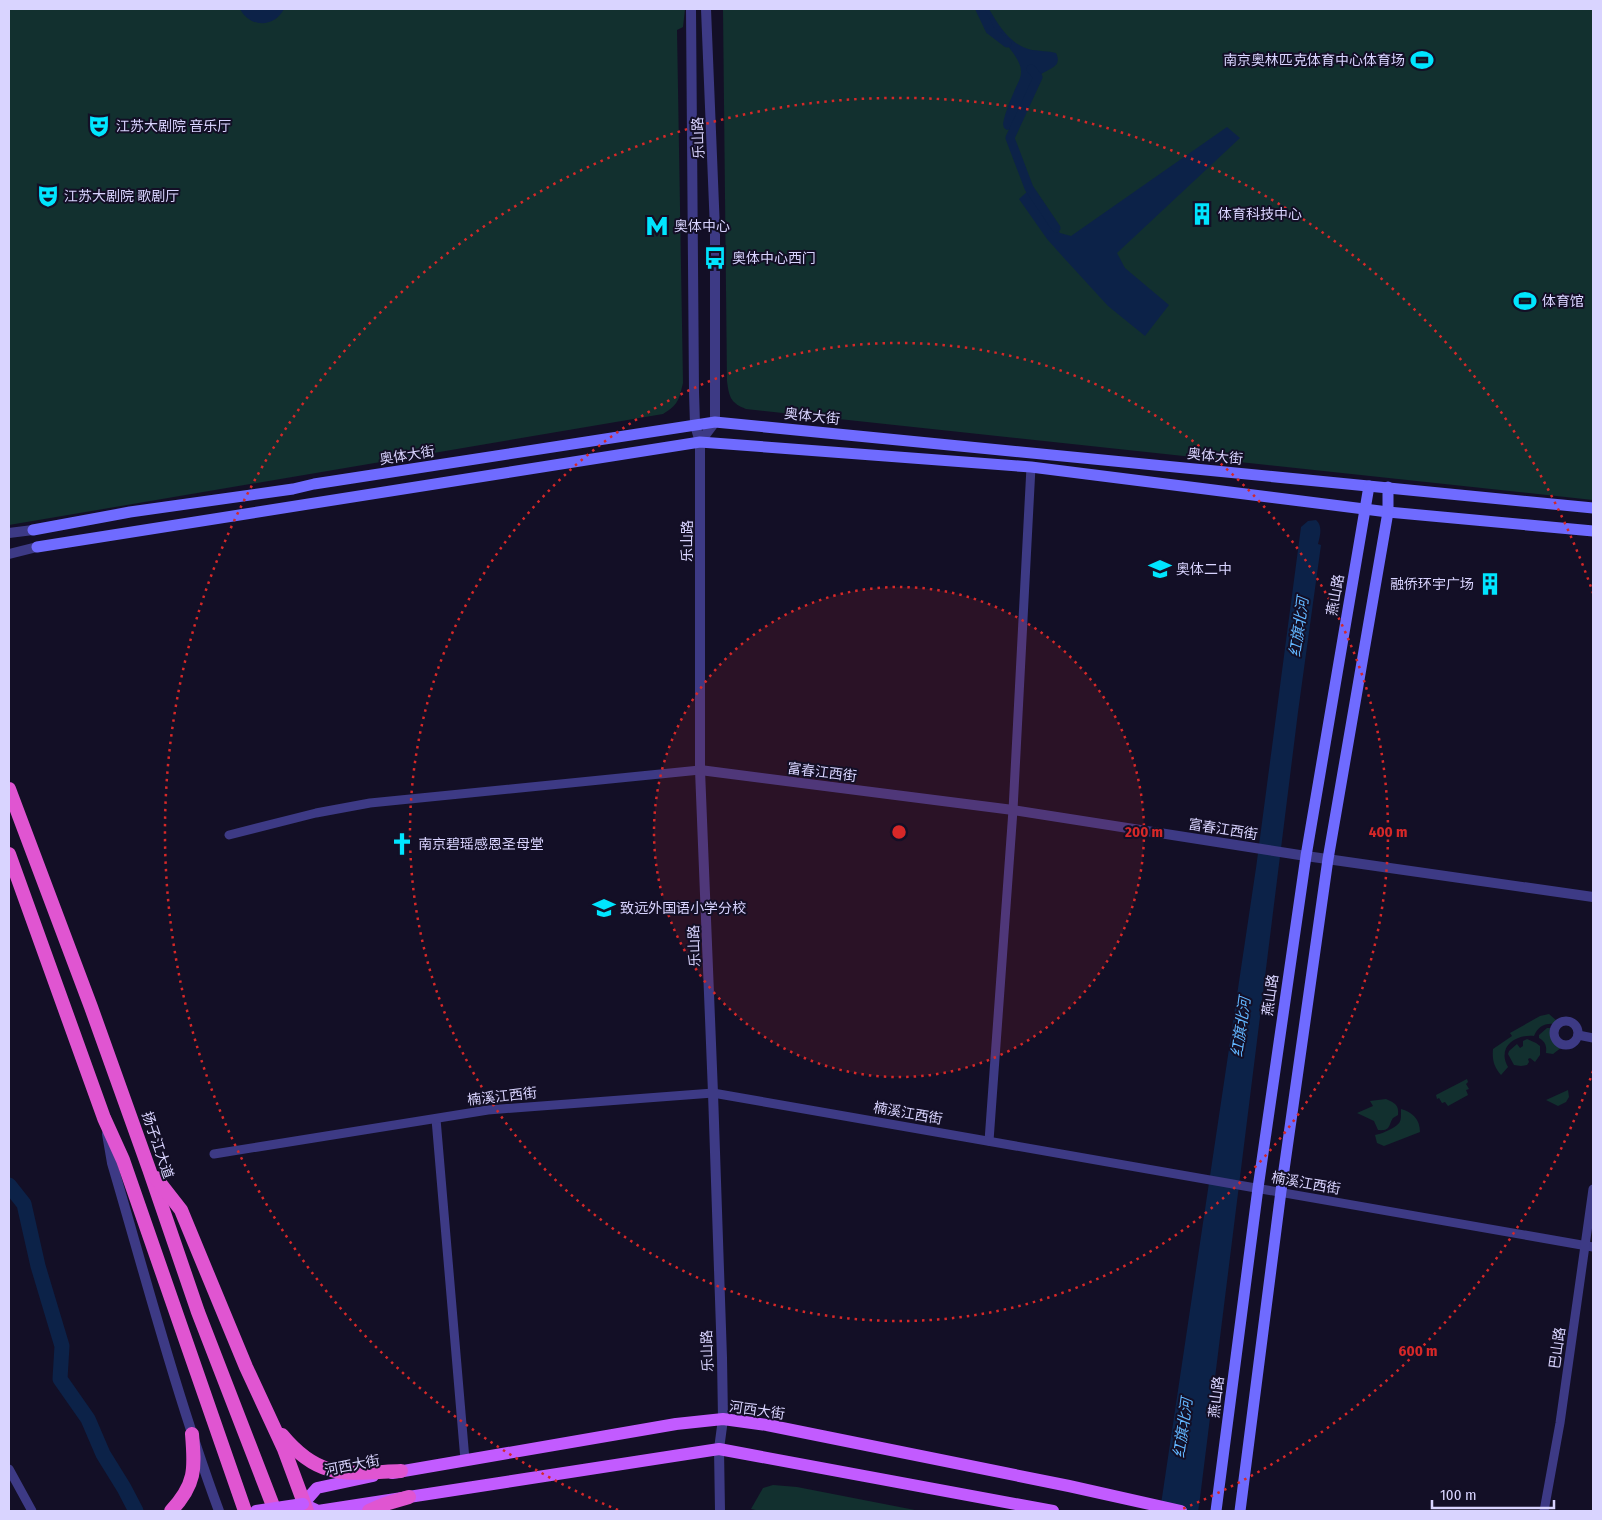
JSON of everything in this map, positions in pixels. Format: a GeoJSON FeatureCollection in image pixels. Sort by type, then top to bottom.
{"type":"FeatureCollection","features":[{"type":"Feature","properties":{"kind":"highway","name":"扬子江大道"},"geometry":{"type":"LineString","coordinates":[[10,791],[91,1006],[198,1312],[275,1511]]}},
{"type":"Feature","properties":{"kind":"highway"},"geometry":{"type":"LineString","coordinates":[[9,854],[104,1118],[123,1160],[245,1511]]}},
{"type":"Feature","properties":{"kind":"highway"},"geometry":{"type":"LineString","coordinates":[[149,1169],[181,1210],[246,1366],[284,1449],[305,1508]]}},
{"type":"Feature","properties":{"kind":"highway"},"geometry":{"type":"LineString","coordinates":[[271,1420],[293,1448],[309,1461],[325,1469],[345,1474],[401,1471]]}},
{"type":"Feature","properties":{"kind":"highway"},"geometry":{"type":"LineString","coordinates":[[171,1511],[187,1492],[190,1482],[195,1462],[192,1434]]}},
{"type":"Feature","properties":{"kind":"highway"},"geometry":{"type":"LineString","coordinates":[[369,1511],[409,1497]]}},
{"type":"Feature","properties":{"kind":"main road","name":"奥体大街"},"geometry":{"type":"LineString","coordinates":[[32,530],[130,512],[293,489],[333,481],[715,422],[1593,508]]}},
{"type":"Feature","properties":{"kind":"main road"},"geometry":{"type":"LineString","coordinates":[[37,546],[700,442],[1031,467],[1388,512],[1593,531]]}},
{"type":"Feature","properties":{"kind":"main road","name":"燕山路"},"geometry":{"type":"LineString","coordinates":[[1216,1511],[1258,1188],[1306,856],[1369,486]]}},
{"type":"Feature","properties":{"kind":"main road"},"geometry":{"type":"LineString","coordinates":[[1240,1511],[1281,1192],[1328,859],[1388,512],[1388,487]]}},
{"type":"Feature","properties":{"kind":"main road","name":"河西大街"},"geometry":{"type":"LineString","coordinates":[[305,1508],[316,1488],[401,1471],[676,1424],[723,1419],[767,1425],[1069,1486],[1181,1511]]}},
{"type":"Feature","properties":{"kind":"main road"},"geometry":{"type":"LineString","coordinates":[[256,1511],[305,1508],[318,1511],[719,1449],[1053,1511]]}},
{"type":"Feature","properties":{"kind":"street","name":"乐山路"},"geometry":{"type":"LineString","coordinates":[[691,9],[695,425],[700,442],[700,770],[713,1093],[723,1419],[719,1449],[720,1511]]}},
{"type":"Feature","properties":{"kind":"street","name":"乐山路"},"geometry":{"type":"LineString","coordinates":[[706,9],[715,230],[715,422]]}},
{"type":"Feature","properties":{"kind":"street"},"geometry":{"type":"LineString","coordinates":[[700,442],[715,422]]}},
{"type":"Feature","properties":{"kind":"street"},"geometry":{"type":"LineString","coordinates":[[989,1141],[1013,810],[1031,467]]}},
{"type":"Feature","properties":{"kind":"street"},"geometry":{"type":"LineString","coordinates":[[9,533],[32,530]]}},
{"type":"Feature","properties":{"kind":"street"},"geometry":{"type":"LineString","coordinates":[[9,554],[37,546]]}},
{"type":"Feature","properties":{"kind":"street"},"geometry":{"type":"LineString","coordinates":[[229,835],[316,813],[370,803],[700,770]]}},
{"type":"Feature","properties":{"kind":"street","name":"富春江西街"},"geometry":{"type":"LineString","coordinates":[[700,770],[1013,810],[1306,856],[1593,897]]}},
{"type":"Feature","properties":{"kind":"street"},"geometry":{"type":"LineString","coordinates":[[1578,1035],[1593,1038]]}},
{"type":"Feature","properties":{"kind":"street","name":"楠溪江西街"},"geometry":{"type":"LineString","coordinates":[[214,1154],[488,1110],[713,1093],[1589,1246]]}},
{"type":"Feature","properties":{"kind":"street"},"geometry":{"type":"LineString","coordinates":[[104,1118],[112,1163],[205,1477],[219,1511]]}},
{"type":"Feature","properties":{"kind":"street"},"geometry":{"type":"LineString","coordinates":[[436,1119],[465,1460]]}},
{"type":"Feature","properties":{"kind":"street","name":"巴山路"},"geometry":{"type":"LineString","coordinates":[[1544,1511],[1589,1246],[1593,1189]]}},
{"type":"Feature","properties":{"kind":"street"},"geometry":{"type":"LineString","coordinates":[[9,1469],[32,1511]]}},
{"type":"Feature","properties":{"kind":"green space"},"geometry":{"type":"Polygon","coordinates":[[[9,9],[685,9],[683,27],[677,30],[683,383],[677,402],[663,414],[9,525],[9,9]]]}},
{"type":"Feature","properties":{"kind":"green space"},"geometry":{"type":"Polygon","coordinates":[[[723,9],[1593,9],[1593,500],[741,407],[731,398],[727,381],[723,9]]]}},
{"type":"Feature","properties":{"kind":"green space"},"geometry":{"type":"Polygon","coordinates":[[[1549,1014],[1557,1021],[1554,1024],[1544,1025],[1537,1030],[1534,1036],[1520,1037],[1509,1044],[1505,1054],[1508,1067],[1501,1075],[1494,1063],[1493,1049],[1512,1036],[1510,1033],[1540,1016],[1549,1014]]]}},
{"type":"Feature","properties":{"kind":"green space"},"geometry":{"type":"Polygon","coordinates":[[[1547,1028],[1552,1028],[1551,1032],[1554,1042],[1562,1047],[1553,1054],[1546,1053],[1545,1044],[1539,1038],[1539,1035],[1547,1028]]]}},
{"type":"Feature","properties":{"kind":"green space"},"geometry":{"type":"Polygon","coordinates":[[[1527,1039],[1540,1046],[1540,1055],[1535,1062],[1530,1058],[1527,1065],[1514,1065],[1508,1054],[1509,1051],[1517,1044],[1520,1048],[1523,1046],[1523,1041],[1527,1039]]]}},
{"type":"Feature","properties":{"kind":"green space"},"geometry":{"type":"Polygon","coordinates":[[[1467,1079],[1468,1082],[1466,1084],[1469,1089],[1466,1090],[1468,1095],[1448,1106],[1445,1102],[1442,1103],[1439,1098],[1437,1099],[1436,1095],[1467,1079]]]}},
{"type":"Feature","properties":{"kind":"green space"},"geometry":{"type":"Polygon","coordinates":[[[1568,1090],[1569,1097],[1566,1102],[1558,1106],[1546,1100],[1568,1090]]]}},
{"type":"Feature","properties":{"kind":"green space"},"geometry":{"type":"Polygon","coordinates":[[[1386,1099],[1396,1105],[1398,1109],[1398,1115],[1393,1118],[1387,1129],[1378,1130],[1374,1121],[1357,1113],[1373,1106],[1370,1101],[1386,1099]]]}},
{"type":"Feature","properties":{"kind":"green space"},"geometry":{"type":"Polygon","coordinates":[[[1401,1109],[1415,1117],[1419,1123],[1420,1132],[1384,1146],[1377,1143],[1375,1135],[1395,1127],[1399,1123],[1401,1109]]]}},
{"type":"Feature","properties":{"kind":"green space"},"geometry":{"type":"Polygon","coordinates":[[[773,1485],[797,1487],[920,1511],[760,1511],[751,1509],[763,1488],[773,1485]]]}},
{"type":"Feature","properties":{"kind":"water"},"geometry":{"type":"Polygon","coordinates":[[[240,9],[284,9],[274,20],[262,23],[250,20],[240,9]]]}},
{"type":"Feature","properties":{"kind":"water"},"geometry":{"type":"Polygon","coordinates":[[[977,9],[989,9],[1001,28],[1018,44],[1032,50],[1056,53],[1058,58],[1054,67],[1039,76],[1030,86],[1015,124],[1007,130],[1003,124],[1008,105],[1020,78],[1020,65],[1010,49],[977,9]]]}},
{"type":"Feature","properties":{"kind":"water"},"geometry":{"type":"Polygon","coordinates":[[[1227,127],[1240,138],[1117,253],[1125,268],[1169,305],[1145,336],[1108,306],[1047,239],[1019,199],[1028,191],[1060,233],[1071,236],[1227,127]]]}},
{"type":"Feature","properties":{"kind":"water","name":"红旗北河"},"geometry":{"type":"Polygon","coordinates":[[[1316,520],[1320,528],[1318,544],[1321,545],[1298,712],[1199,1506],[1198,1511],[1160,1511],[1256,868],[1301,527],[1308,521],[1316,520]]]}},
{"type":"Feature","properties":{"kind":"waterway"},"geometry":{"type":"LineString","coordinates":[[980,9],[990,30],[1007,43]]}},
{"type":"Feature","properties":{"kind":"waterway"},"geometry":{"type":"LineString","coordinates":[[1031,69],[1038,77],[1010,138],[1029,188],[1056,228]]}},
{"type":"Feature","properties":{"kind":"waterway"},"geometry":{"type":"LineString","coordinates":[[9,1185],[24,1204],[38,1266],[62,1346],[60,1379],[88,1419],[103,1454],[136,1511]]}},
{"type":"Feature","properties":{"kind":"place","name":"南京奥林匹克体育中心体育场"},"geometry":{"type":"Point","coordinates":[1422,60]}},
{"type":"Feature","properties":{"kind":"place","name":"江苏大剧院 音乐厅"},"geometry":{"type":"Point","coordinates":[99,126]}},
{"type":"Feature","properties":{"kind":"place","name":"江苏大剧院 歌剧厅"},"geometry":{"type":"Point","coordinates":[48,196]}},
{"type":"Feature","properties":{"kind":"place","name":"体育科技中心"},"geometry":{"type":"Point","coordinates":[1202,214]}},
{"type":"Feature","properties":{"kind":"place","name":"奥体中心"},"geometry":{"type":"Point","coordinates":[657,226]}},
{"type":"Feature","properties":{"kind":"place","name":"奥体中心西门"},"geometry":{"type":"Point","coordinates":[715,258]}},
{"type":"Feature","properties":{"kind":"place","name":"体育馆"},"geometry":{"type":"Point","coordinates":[1525,301]}},
{"type":"Feature","properties":{"kind":"place","name":"奥体二中"},"geometry":{"type":"Point","coordinates":[1160,569]}},
{"type":"Feature","properties":{"kind":"place","name":"融侨环宇广场"},"geometry":{"type":"Point","coordinates":[1490,584]}},
{"type":"Feature","properties":{"kind":"place","name":"南京碧瑶感恩圣母堂"},"geometry":{"type":"Point","coordinates":[402,844]}},
{"type":"Feature","properties":{"kind":"place","name":"致远外国语小学分校"},"geometry":{"type":"Point","coordinates":[604,908]}}]}
